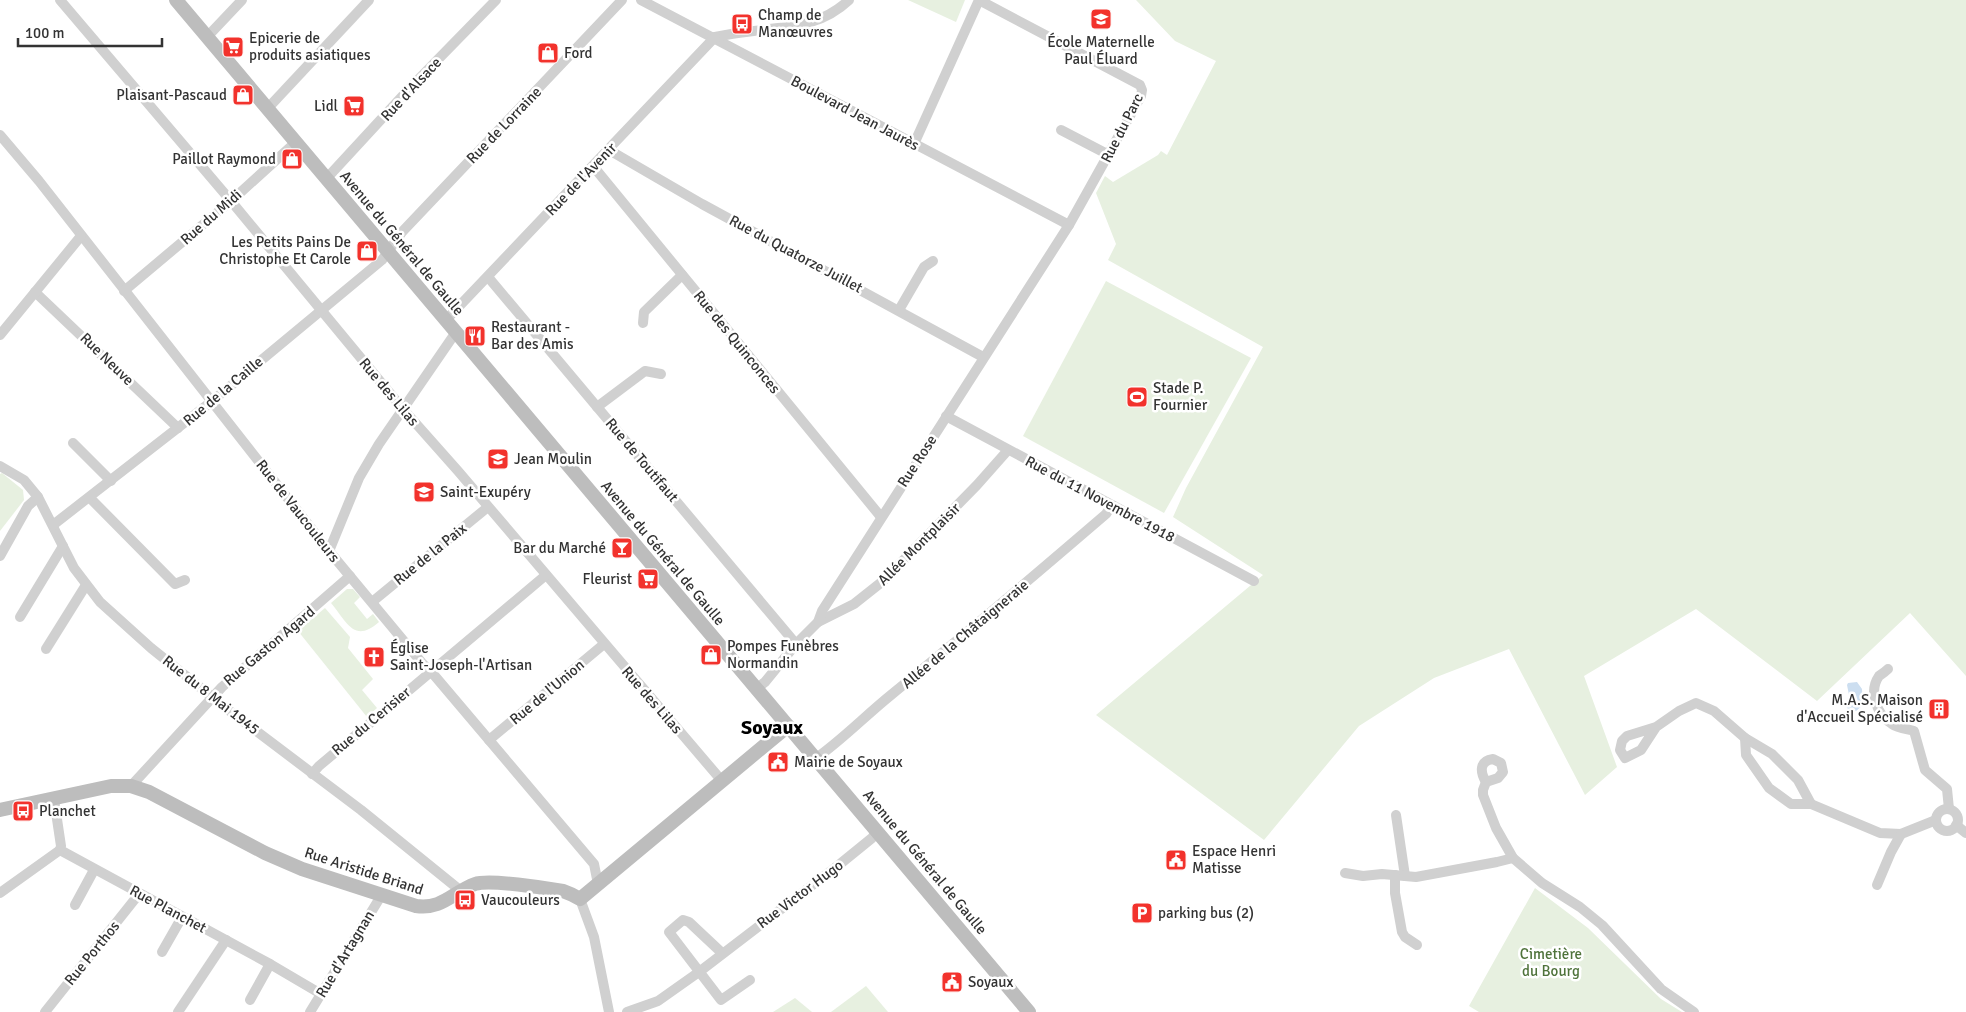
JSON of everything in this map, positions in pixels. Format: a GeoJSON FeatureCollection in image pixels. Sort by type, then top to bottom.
{"type":"FeatureCollection","features":[{"type":"Feature","properties":{"kind":"main road","name":"Avenue du Général de Gaulle"},"geometry":{"type":"LineString","coordinates":[[176,0],[1029,1012]]}},
{"type":"Feature","properties":{"kind":"main road"},"geometry":{"type":"LineString","coordinates":[[580,899],[788,726]]}},
{"type":"Feature","properties":{"kind":"main road","name":"Rue Aristide Briand"},"geometry":{"type":"LineString","coordinates":[[0,810],[111,786],[131,786],[149,792],[272,856],[302,869],[416,906],[431,908],[477,883],[486,882],[565,892],[580,899]]}},
{"type":"Feature","properties":{"kind":"street","name":"Rue des Lilas"},"geometry":{"type":"LineString","coordinates":[[60,0],[403,409],[722,781]]}},
{"type":"Feature","properties":{"kind":"street"},"geometry":{"type":"LineString","coordinates":[[207,37],[242,0]]}},
{"type":"Feature","properties":{"kind":"street"},"geometry":{"type":"LineString","coordinates":[[268,108],[369,0]]}},
{"type":"Feature","properties":{"kind":"street","name":"Rue d'Alsace"},"geometry":{"type":"LineString","coordinates":[[327,178],[410,88],[496,0]]}},
{"type":"Feature","properties":{"kind":"street","name":"Rue de Lorraine"},"geometry":{"type":"LineString","coordinates":[[387,251],[402,232],[622,0]]}},
{"type":"Feature","properties":{"kind":"street","name":"Boulevard Jean Jaurès"},"geometry":{"type":"LineString","coordinates":[[641,0],[1069,225]]}},
{"type":"Feature","properties":{"kind":"street"},"geometry":{"type":"LineString","coordinates":[[715,38],[744,32],[804,25],[826,17],[849,0]]}},
{"type":"Feature","properties":{"kind":"street","name":"Rue du Parc"},"geometry":{"type":"LineString","coordinates":[[914,144],[979,0],[1140,85],[1142,90],[1141,96],[1069,225]]}},
{"type":"Feature","properties":{"kind":"street","name":"Rue de l'Avenir"},"geometry":{"type":"LineString","coordinates":[[446,320],[715,38]]}},
{"type":"Feature","properties":{"kind":"street"},"geometry":{"type":"LineString","coordinates":[[1061,130],[1109,155]]}},
{"type":"Feature","properties":{"kind":"street","name":"Rue de Vaucouleurs"},"geometry":{"type":"LineString","coordinates":[[0,135],[39,181],[329,551],[594,864],[598,884]]}},
{"type":"Feature","properties":{"kind":"street","name":"Rue du Midi"},"geometry":{"type":"LineString","coordinates":[[124,290],[230,201],[296,142]]}},
{"type":"Feature","properties":{"kind":"street","name":"Rue du Quatorze Juillet"},"geometry":{"type":"LineString","coordinates":[[609,150],[702,204],[984,357]]}},
{"type":"Feature","properties":{"kind":"street","name":"Rue des Quinconces"},"geometry":{"type":"LineString","coordinates":[[593,166],[880,517]]}},
{"type":"Feature","properties":{"kind":"street","name":"Rue Rose"},"geometry":{"type":"LineString","coordinates":[[756,689],[818,622],[822,610],[880,517],[1069,225]]}},
{"type":"Feature","properties":{"kind":"street"},"geometry":{"type":"LineString","coordinates":[[0,335],[81,236]]}},
{"type":"Feature","properties":{"kind":"street","name":"Rue de la Caille"},"geometry":{"type":"LineString","coordinates":[[53,525],[211,402],[382,260],[387,251]]}},
{"type":"Feature","properties":{"kind":"street"},"geometry":{"type":"LineString","coordinates":[[899,310],[924,267],[933,261]]}},
{"type":"Feature","properties":{"kind":"street"},"geometry":{"type":"LineString","coordinates":[[644,323],[644,312],[682,275]]}},
{"type":"Feature","properties":{"kind":"street","name":"Rue de Toutifaut"},"geometry":{"type":"LineString","coordinates":[[488,277],[796,644]]}},
{"type":"Feature","properties":{"kind":"street","name":"Rue Neuve"},"geometry":{"type":"LineString","coordinates":[[35,292],[178,428]]}},
{"type":"Feature","properties":{"kind":"street"},"geometry":{"type":"LineString","coordinates":[[329,551],[359,478],[379,444],[456,332]]}},
{"type":"Feature","properties":{"kind":"street"},"geometry":{"type":"LineString","coordinates":[[597,407],[645,371],[661,374]]}},
{"type":"Feature","properties":{"kind":"street","name":"Rue du 11 Novembre 1918"},"geometry":{"type":"LineString","coordinates":[[946,416],[1254,581]]}},
{"type":"Feature","properties":{"kind":"street"},"geometry":{"type":"LineString","coordinates":[[73,443],[111,481]]}},
{"type":"Feature","properties":{"kind":"street","name":"Allée Montplaisir"},"geometry":{"type":"LineString","coordinates":[[818,622],[854,604],[883,581],[977,485],[1008,450]]}},
{"type":"Feature","properties":{"kind":"street","name":"Rue du 8 Mai 1945"},"geometry":{"type":"LineString","coordinates":[[0,466],[24,480],[38,497],[74,568],[100,602],[152,648],[227,709],[361,810],[461,891]]}},
{"type":"Feature","properties":{"kind":"street"},"geometry":{"type":"LineString","coordinates":[[0,556],[28,506],[38,497]]}},
{"type":"Feature","properties":{"kind":"street"},"geometry":{"type":"LineString","coordinates":[[90,498],[175,584],[185,580]]}},
{"type":"Feature","properties":{"kind":"street","name":"Rue de la Paix"},"geometry":{"type":"LineString","coordinates":[[372,602],[488,506]]}},
{"type":"Feature","properties":{"kind":"street","name":"Allée de la Châtaigneraie"},"geometry":{"type":"LineString","coordinates":[[815,758],[834,745],[888,697],[974,627],[1106,514],[1111,506]]}},
{"type":"Feature","properties":{"kind":"street"},"geometry":{"type":"LineString","coordinates":[[20,617],[63,546]]}},
{"type":"Feature","properties":{"kind":"street","name":"Rue du Cerisier"},"geometry":{"type":"LineString","coordinates":[[312,774],[430,671],[546,575]]}},
{"type":"Feature","properties":{"kind":"street","name":"Rue Gaston Agard"},"geometry":{"type":"LineString","coordinates":[[131,786],[212,696],[350,576]]}},
{"type":"Feature","properties":{"kind":"street"},"geometry":{"type":"LineString","coordinates":[[46,649],[86,585]]}},
{"type":"Feature","properties":{"kind":"street","name":"Rue de l'Union"},"geometry":{"type":"LineString","coordinates":[[489,740],[604,644]]}},
{"type":"Feature","properties":{"kind":"street"},"geometry":{"type":"LineString","coordinates":[[1888,669],[1879,677],[1874,689],[1876,705],[1883,718],[1894,725],[1914,731],[1920,760],[1925,770],[1947,789],[1949,809],[1956,816],[1956,825],[1951,830],[1944,831],[1938,827],[1936,820],[1940,811],[1949,809]]}},
{"type":"Feature","properties":{"kind":"street"},"geometry":{"type":"LineString","coordinates":[[1656,727],[1678,710],[1696,703],[1714,711],[1745,738],[1772,754],[1798,780],[1811,804]]}},
{"type":"Feature","properties":{"kind":"street"},"geometry":{"type":"LineString","coordinates":[[1745,738],[1746,754],[1769,788],[1791,804],[1811,804],[1880,833],[1901,834],[1936,820]]}},
{"type":"Feature","properties":{"kind":"street"},"geometry":{"type":"LineString","coordinates":[[1486,782],[1483,795],[1496,828],[1513,858],[1542,883],[1580,906],[1602,925],[1661,988],[1694,1012]]}},
{"type":"Feature","properties":{"kind":"street"},"geometry":{"type":"LineString","coordinates":[[0,893],[60,850],[54,799]]}},
{"type":"Feature","properties":{"kind":"street"},"geometry":{"type":"LineString","coordinates":[[1396,815],[1400,876],[1395,893],[1402,932],[1405,937],[1416,945]]}},
{"type":"Feature","properties":{"kind":"street"},"geometry":{"type":"LineString","coordinates":[[1956,825],[1966,833]]}},
{"type":"Feature","properties":{"kind":"street","name":"Rue Victor Hugo"},"geometry":{"type":"LineString","coordinates":[[627,1012],[658,1001],[699,972],[840,864],[872,838],[876,832]]}},
{"type":"Feature","properties":{"kind":"street"},"geometry":{"type":"LineString","coordinates":[[1880,833],[1891,852]]}},
{"type":"Feature","properties":{"kind":"street"},"geometry":{"type":"LineString","coordinates":[[1877,885],[1901,834]]}},
{"type":"Feature","properties":{"kind":"street","name":"Rue Planchet"},"geometry":{"type":"LineString","coordinates":[[60,850],[270,964],[321,994]]}},
{"type":"Feature","properties":{"kind":"street"},"geometry":{"type":"LineString","coordinates":[[1345,873],[1363,876],[1434,874],[1513,858]]}},
{"type":"Feature","properties":{"kind":"street"},"geometry":{"type":"LineString","coordinates":[[75,905],[94,870]]}},
{"type":"Feature","properties":{"kind":"street","name":"Rue Porthos"},"geometry":{"type":"LineString","coordinates":[[45,1012],[139,894]]}},
{"type":"Feature","properties":{"kind":"street","name":"Rue d'Artagnan"},"geometry":{"type":"LineString","coordinates":[[310,1012],[381,896]]}},
{"type":"Feature","properties":{"kind":"street"},"geometry":{"type":"LineString","coordinates":[[580,899],[590,920],[608,1012]]}},
{"type":"Feature","properties":{"kind":"street"},"geometry":{"type":"LineString","coordinates":[[162,952],[182,917]]}},
{"type":"Feature","properties":{"kind":"street"},"geometry":{"type":"LineString","coordinates":[[722,954],[689,922],[683,920],[669,932],[721,1000],[750,980]]}},
{"type":"Feature","properties":{"kind":"street"},"geometry":{"type":"LineString","coordinates":[[178,1012],[226,940]]}},
{"type":"Feature","properties":{"kind":"street"},"geometry":{"type":"LineString","coordinates":[[250,1000],[270,964]]}},
{"type":"Feature","properties":{"kind":"green space"},"geometry":{"type":"Polygon","coordinates":[[[908,0],[965,0],[956,22],[908,0]]]}},
{"type":"Feature","properties":{"kind":"green space"},"geometry":{"type":"Polygon","coordinates":[[[1136,0],[1966,0],[1966,676],[1910,613],[1817,701],[1696,609],[1584,676],[1617,767],[1585,795],[1509,649],[1434,678],[1359,726],[1264,840],[1096,715],[1263,575],[1173,517],[1186,488],[1263,347],[1108,260],[1116,244],[1096,193],[1105,176],[1113,182],[1158,155],[1161,151],[1167,155],[1216,61],[1175,41],[1136,0]]]}},
{"type":"Feature","properties":{"kind":"green space","name":"Stade P. Fournier"},"geometry":{"type":"Polygon","coordinates":[[[1106,281],[1251,358],[1164,513],[1023,436],[1106,281]]]}},
{"type":"Feature","properties":{"kind":"green space"},"geometry":{"type":"Polygon","coordinates":[[[2,473],[23,490],[24,500],[0,531],[0,474],[2,473]]]}},
{"type":"Feature","properties":{"kind":"green space"},"geometry":{"type":"Polygon","coordinates":[[[347,589],[353,589],[360,597],[354,603],[367,619],[373,614],[379,622],[363,631],[357,631],[347,623],[331,603],[347,589]]]}},
{"type":"Feature","properties":{"kind":"green space"},"geometry":{"type":"Polygon","coordinates":[[[325,608],[350,637],[348,648],[373,679],[362,690],[377,708],[367,717],[298,631],[325,608]]]}},
{"type":"Feature","properties":{"kind":"green space","name":"Cimetière du Bourg"},"geometry":{"type":"Polygon","coordinates":[[[1535,888],[1588,928],[1661,999],[1682,1012],[1479,1012],[1469,1006],[1535,888]]]}},
{"type":"Feature","properties":{"kind":"green space"},"geometry":{"type":"Polygon","coordinates":[[[866,986],[888,1012],[831,1012],[866,986]]]}},
{"type":"Feature","properties":{"kind":"green space"},"geometry":{"type":"Polygon","coordinates":[[[795,998],[812,1012],[773,1012],[795,998]]]}},
{"type":"Feature","properties":{"kind":"water"},"geometry":{"type":"Polygon","coordinates":[[[1857,682],[1862,689],[1863,705],[1856,711],[1850,712],[1845,705],[1849,695],[1847,685],[1848,683],[1857,682]]]}},
{"type":"Feature","properties":{"kind":"place","name":"École Maternelle Paul Éluard"},"geometry":{"type":"Point","coordinates":[1101,19]}},
{"type":"Feature","properties":{"kind":"place","name":"Champ de Manœuvres"},"geometry":{"type":"Point","coordinates":[742,24]}},
{"type":"Feature","properties":{"kind":"place","name":"Epicerie de produits asiatiques"},"geometry":{"type":"Point","coordinates":[233,47]}},
{"type":"Feature","properties":{"kind":"place","name":"Ford"},"geometry":{"type":"Point","coordinates":[548,53]}},
{"type":"Feature","properties":{"kind":"place","name":"Plaisant-Pascaud"},"geometry":{"type":"Point","coordinates":[243,95]}},
{"type":"Feature","properties":{"kind":"place","name":"Lidl"},"geometry":{"type":"Point","coordinates":[354,106]}},
{"type":"Feature","properties":{"kind":"place","name":"Paillot Raymond"},"geometry":{"type":"Point","coordinates":[292,159]}},
{"type":"Feature","properties":{"kind":"place","name":"Les Petits Pains De Christophe Et Carole"},"geometry":{"type":"Point","coordinates":[367,251]}},
{"type":"Feature","properties":{"kind":"place","name":"Restaurant - Bar des Amis"},"geometry":{"type":"Point","coordinates":[475,336]}},
{"type":"Feature","properties":{"kind":"place","name":"Stade P. Fournier"},"geometry":{"type":"Point","coordinates":[1137,397]}},
{"type":"Feature","properties":{"kind":"place","name":"Jean Moulin"},"geometry":{"type":"Point","coordinates":[498,459]}},
{"type":"Feature","properties":{"kind":"place","name":"Saint-Exupéry"},"geometry":{"type":"Point","coordinates":[424,492]}},
{"type":"Feature","properties":{"kind":"place","name":"Bar du Marché"},"geometry":{"type":"Point","coordinates":[622,548]}},
{"type":"Feature","properties":{"kind":"place","name":"Fleurist"},"geometry":{"type":"Point","coordinates":[648,579]}},
{"type":"Feature","properties":{"kind":"place","name":"Pompes Funèbres Normandin"},"geometry":{"type":"Point","coordinates":[711,655]}},
{"type":"Feature","properties":{"kind":"place","name":"Église Saint-Joseph-l'Artisan"},"geometry":{"type":"Point","coordinates":[374,657]}},
{"type":"Feature","properties":{"kind":"place","name":"M.A.S. Maison d'Accueil Spécialisé"},"geometry":{"type":"Point","coordinates":[1939,709]}},
{"type":"Feature","properties":{"kind":"place","name":"Mairie de Soyaux"},"geometry":{"type":"Point","coordinates":[778,762]}},
{"type":"Feature","properties":{"kind":"place","name":"Planchet"},"geometry":{"type":"Point","coordinates":[23,811]}},
{"type":"Feature","properties":{"kind":"place","name":"Espace Henri Matisse"},"geometry":{"type":"Point","coordinates":[1176,860]}},
{"type":"Feature","properties":{"kind":"place","name":"Vaucouleurs"},"geometry":{"type":"Point","coordinates":[465,900]}},
{"type":"Feature","properties":{"kind":"place","name":"parking bus (2)"},"geometry":{"type":"Point","coordinates":[1142,913]}},
{"type":"Feature","properties":{"kind":"place","name":"Soyaux"},"geometry":{"type":"Point","coordinates":[952,982]}},
{"type":"Feature","properties":{"kind":"district","name":"Soyaux"},"geometry":{"type":"Point","coordinates":[772,727]}}]}
